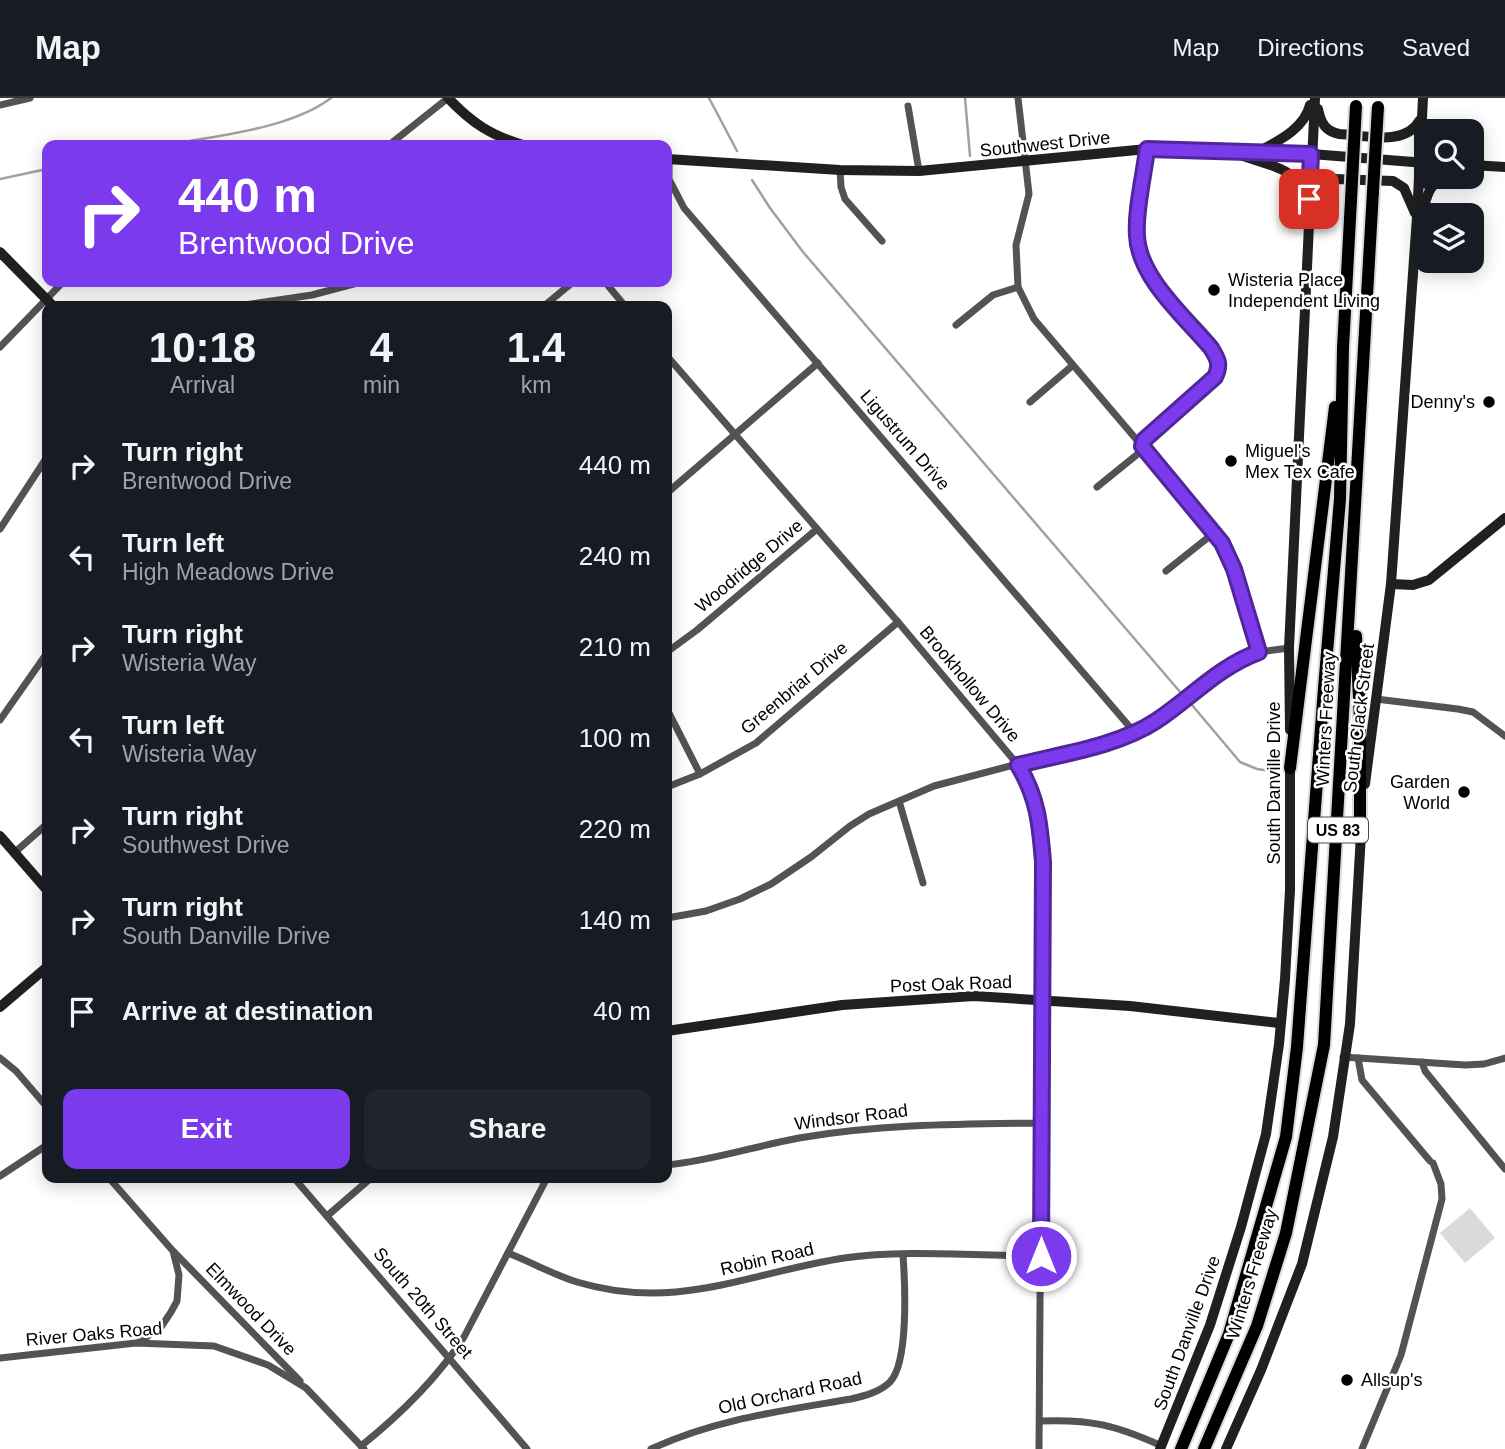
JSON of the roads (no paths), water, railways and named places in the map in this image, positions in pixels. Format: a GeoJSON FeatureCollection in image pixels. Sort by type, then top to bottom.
{"type":"FeatureCollection","features":[{"type":"Feature","properties":{"kind":"highway","name":"Winters Freeway"},"geometry":{"type":"LineString","coordinates":[[1181,1449],[1229,1334],[1286,1137],[1297,1047],[1340,499],[1343,348],[1357,102]]}},
{"type":"Feature","properties":{"kind":"highway","name":"Winters Freeway"},"geometry":{"type":"LineString","coordinates":[[1204,1449],[1257,1326],[1286,1233],[1324,1045],[1379,102]]}},
{"type":"Feature","properties":{"kind":"highway"},"geometry":{"type":"LineString","coordinates":[[1290,768],[1343,348]]}},
{"type":"Feature","properties":{"kind":"highway"},"geometry":{"type":"LineString","coordinates":[[1356,509],[1360,839]]}},
{"type":"Feature","properties":{"kind":"main road"},"geometry":{"type":"LineString","coordinates":[[448,98],[480,127],[506,140]]}},
{"type":"Feature","properties":{"kind":"main road"},"geometry":{"type":"LineString","coordinates":[[1313,98],[1324,126],[1330,132],[1339,134],[1398,138],[1409,134],[1422,114]]}},
{"type":"Feature","properties":{"kind":"main road"},"geometry":{"type":"LineString","coordinates":[[1258,152],[1296,129],[1308,114],[1313,98]]}},
{"type":"Feature","properties":{"kind":"main road","name":"South Danville Drive"},"geometry":{"type":"LineString","coordinates":[[1161,1448],[1210,1325],[1241,1227],[1266,1134],[1279,1044],[1290,890],[1289,648],[1313,98]]}},
{"type":"Feature","properties":{"kind":"main road","name":"South Clack Street"},"geometry":{"type":"LineString","coordinates":[[1422,119],[1423,98]]}},
{"type":"Feature","properties":{"kind":"main road"},"geometry":{"type":"LineString","coordinates":[[1422,114],[1424,119]]}},
{"type":"Feature","properties":{"kind":"main road","name":"Southwest Drive"},"geometry":{"type":"LineString","coordinates":[[672,159],[840,170],[919,171],[1147,149],[1311,154],[1414,162]]}},
{"type":"Feature","properties":{"kind":"main road"},"geometry":{"type":"LineString","coordinates":[[1234,152],[1292,174],[1300,183],[1309,205]]}},
{"type":"Feature","properties":{"kind":"main road"},"geometry":{"type":"LineString","coordinates":[[1484,163],[1490,166]]}},
{"type":"Feature","properties":{"kind":"main road"},"geometry":{"type":"LineString","coordinates":[[1484,167],[1505,167]]}},
{"type":"Feature","properties":{"kind":"main road"},"geometry":{"type":"LineString","coordinates":[[1309,205],[1321,185],[1334,179],[1393,181],[1404,188],[1414,210]]}},
{"type":"Feature","properties":{"kind":"main road"},"geometry":{"type":"LineString","coordinates":[[0,252],[48,301]]}},
{"type":"Feature","properties":{"kind":"main road","name":"South Clack Street"},"geometry":{"type":"LineString","coordinates":[[1226,1449],[1261,1370],[1301,1264],[1333,1137],[1343,1078],[1343,1057],[1352,999],[1367,760],[1391,584],[1414,257]]}},
{"type":"Feature","properties":{"kind":"main road"},"geometry":{"type":"LineString","coordinates":[[1391,584],[1413,585],[1429,580],[1505,518]]}},
{"type":"Feature","properties":{"kind":"main road"},"geometry":{"type":"LineString","coordinates":[[0,836],[42,884]]}},
{"type":"Feature","properties":{"kind":"main road"},"geometry":{"type":"LineString","coordinates":[[0,1007],[42,971]]}},
{"type":"Feature","properties":{"kind":"main road","name":"Post Oak Road"},"geometry":{"type":"LineString","coordinates":[[672,1030],[842,1005],[974,996],[1130,1006],[1279,1023]]}},
{"type":"Feature","properties":{"kind":"street"},"geometry":{"type":"LineString","coordinates":[[0,105],[30,98]]}},
{"type":"Feature","properties":{"kind":"street"},"geometry":{"type":"LineString","coordinates":[[395,140],[448,98]]}},
{"type":"Feature","properties":{"kind":"street"},"geometry":{"type":"LineString","coordinates":[[1018,98],[1029,194],[1016,245],[1018,286],[1034,319],[1215,532],[1234,569],[1259,652]]}},
{"type":"Feature","properties":{"kind":"street"},"geometry":{"type":"LineString","coordinates":[[908,106],[919,171]]}},
{"type":"Feature","properties":{"kind":"street"},"geometry":{"type":"LineString","coordinates":[[1097,488],[1139,453],[1144,440],[1215,377],[1219,368],[1218,358],[1211,348],[1153,280],[1143,263],[1137,236],[1147,149]]}},
{"type":"Feature","properties":{"kind":"street"},"geometry":{"type":"LineString","coordinates":[[840,170],[845,199],[882,241]]}},
{"type":"Feature","properties":{"kind":"street","name":"Ligustrum Drive"},"geometry":{"type":"LineString","coordinates":[[672,186],[684,208],[1135,733]]}},
{"type":"Feature","properties":{"kind":"street"},"geometry":{"type":"LineString","coordinates":[[956,325],[993,295],[1018,286]]}},
{"type":"Feature","properties":{"kind":"street"},"geometry":{"type":"LineString","coordinates":[[272,301],[342,287]]}},
{"type":"Feature","properties":{"kind":"street"},"geometry":{"type":"LineString","coordinates":[[550,301],[567,287]]}},
{"type":"Feature","properties":{"kind":"street"},"geometry":{"type":"LineString","coordinates":[[609,287],[621,301]]}},
{"type":"Feature","properties":{"kind":"street"},"geometry":{"type":"LineString","coordinates":[[0,347],[42,308]]}},
{"type":"Feature","properties":{"kind":"street","name":"Brookhollow Drive"},"geometry":{"type":"LineString","coordinates":[[672,362],[1018,765],[1032,792],[1039,823],[1043,862],[1039,1449]]}},
{"type":"Feature","properties":{"kind":"street"},"geometry":{"type":"LineString","coordinates":[[672,489],[818,363]]}},
{"type":"Feature","properties":{"kind":"street"},"geometry":{"type":"LineString","coordinates":[[1030,402],[1072,366]]}},
{"type":"Feature","properties":{"kind":"street"},"geometry":{"type":"LineString","coordinates":[[0,529],[42,465]]}},
{"type":"Feature","properties":{"kind":"street","name":"Woodridge Drive"},"geometry":{"type":"LineString","coordinates":[[672,648],[697,631],[817,529]]}},
{"type":"Feature","properties":{"kind":"street"},"geometry":{"type":"LineString","coordinates":[[1166,571],[1215,532]]}},
{"type":"Feature","properties":{"kind":"street","name":"Greenbriar Drive"},"geometry":{"type":"LineString","coordinates":[[672,785],[701,774],[756,743],[898,622]]}},
{"type":"Feature","properties":{"kind":"street"},"geometry":{"type":"LineString","coordinates":[[672,917],[718,907],[771,884],[869,814],[934,786],[1135,733],[1156,722],[1226,668],[1259,652],[1289,648]]}},
{"type":"Feature","properties":{"kind":"street"},"geometry":{"type":"LineString","coordinates":[[0,720],[42,660]]}},
{"type":"Feature","properties":{"kind":"street"},"geometry":{"type":"LineString","coordinates":[[1376,699],[1473,712],[1504,731]]}},
{"type":"Feature","properties":{"kind":"street"},"geometry":{"type":"LineString","coordinates":[[672,719],[701,774]]}},
{"type":"Feature","properties":{"kind":"street"},"geometry":{"type":"LineString","coordinates":[[900,800],[923,883]]}},
{"type":"Feature","properties":{"kind":"street"},"geometry":{"type":"LineString","coordinates":[[14,853],[42,828]]}},
{"type":"Feature","properties":{"kind":"street"},"geometry":{"type":"LineString","coordinates":[[1343,1057],[1465,1065],[1505,1058]]}},
{"type":"Feature","properties":{"kind":"street"},"geometry":{"type":"LineString","coordinates":[[0,1058],[16,1071],[42,1101]]}},
{"type":"Feature","properties":{"kind":"street"},"geometry":{"type":"LineString","coordinates":[[1358,1058],[1362,1080],[1432,1162],[1441,1184],[1442,1199],[1401,1355],[1362,1449]]}},
{"type":"Feature","properties":{"kind":"street"},"geometry":{"type":"LineString","coordinates":[[1422,1062],[1425,1071],[1505,1169]]}},
{"type":"Feature","properties":{"kind":"street","name":"Windsor Road"},"geometry":{"type":"LineString","coordinates":[[672,1165],[799,1138],[857,1130],[915,1125],[1041,1124]]}},
{"type":"Feature","properties":{"kind":"street"},"geometry":{"type":"LineString","coordinates":[[0,1176],[42,1148]]}},
{"type":"Feature","properties":{"kind":"street","name":"Elmwood Drive"},"geometry":{"type":"LineString","coordinates":[[113,1183],[173,1251],[306,1388]]}},
{"type":"Feature","properties":{"kind":"street","name":"South 20th Street"},"geometry":{"type":"LineString","coordinates":[[298,1183],[527,1449]]}},
{"type":"Feature","properties":{"kind":"street"},"geometry":{"type":"LineString","coordinates":[[327,1216],[365,1183]]}},
{"type":"Feature","properties":{"kind":"street"},"geometry":{"type":"LineString","coordinates":[[363,1447],[436,1376],[450,1358],[464,1337],[544,1183]]}},
{"type":"Feature","properties":{"kind":"street","name":"Elmwood Drive"},"geometry":{"type":"LineString","coordinates":[[136,1343],[161,1327],[177,1301],[180,1287],[173,1251]]}},
{"type":"Feature","properties":{"kind":"street","name":"Robin Road"},"geometry":{"type":"LineString","coordinates":[[508,1253],[576,1282],[650,1294],[718,1287],[844,1258],[903,1255],[1041,1256]]}},
{"type":"Feature","properties":{"kind":"street","name":"Old Orchard Road"},"geometry":{"type":"LineString","coordinates":[[651,1449],[705,1427],[750,1416],[865,1396],[889,1384],[899,1367],[904,1333],[903,1255]]}},
{"type":"Feature","properties":{"kind":"street","name":"River Oaks Road"},"geometry":{"type":"LineString","coordinates":[[0,1359],[136,1343],[215,1346],[268,1365],[306,1388],[363,1447]]}},
{"type":"Feature","properties":{"kind":"street"},"geometry":{"type":"LineString","coordinates":[[1040,1421],[1076,1419],[1106,1424],[1132,1433],[1161,1448]]}},
{"type":"Feature","properties":{"kind":"waterway"},"geometry":{"type":"LineString","coordinates":[[197,140],[275,124],[314,109],[331,98]]}},
{"type":"Feature","properties":{"kind":"waterway"},"geometry":{"type":"LineString","coordinates":[[709,98],[737,151]]}},
{"type":"Feature","properties":{"kind":"waterway"},"geometry":{"type":"LineString","coordinates":[[965,98],[970,156]]}},
{"type":"Feature","properties":{"kind":"waterway"},"geometry":{"type":"LineString","coordinates":[[0,179],[42,170]]}},
{"type":"Feature","properties":{"kind":"waterway"},"geometry":{"type":"LineString","coordinates":[[752,180],[803,252],[1181,693]]}},
{"type":"Feature","properties":{"kind":"waterway"},"geometry":{"type":"LineString","coordinates":[[1192,705],[1240,762],[1257,769],[1278,772]]}},
{"type":"Feature","properties":{"kind":"place","name":"Wisteria Place Independent Living"},"geometry":{"type":"Point","coordinates":[1214,290]}},
{"type":"Feature","properties":{"kind":"place","name":"Denny's"},"geometry":{"type":"Point","coordinates":[1489,402]}},
{"type":"Feature","properties":{"kind":"place","name":"Miguel's Mex Tex Cafe"},"geometry":{"type":"Point","coordinates":[1231,461]}},
{"type":"Feature","properties":{"kind":"place","name":"Garden World"},"geometry":{"type":"Point","coordinates":[1464,792]}},
{"type":"Feature","properties":{"kind":"place","name":"Allsup's"},"geometry":{"type":"Point","coordinates":[1347,1380]}}]}
